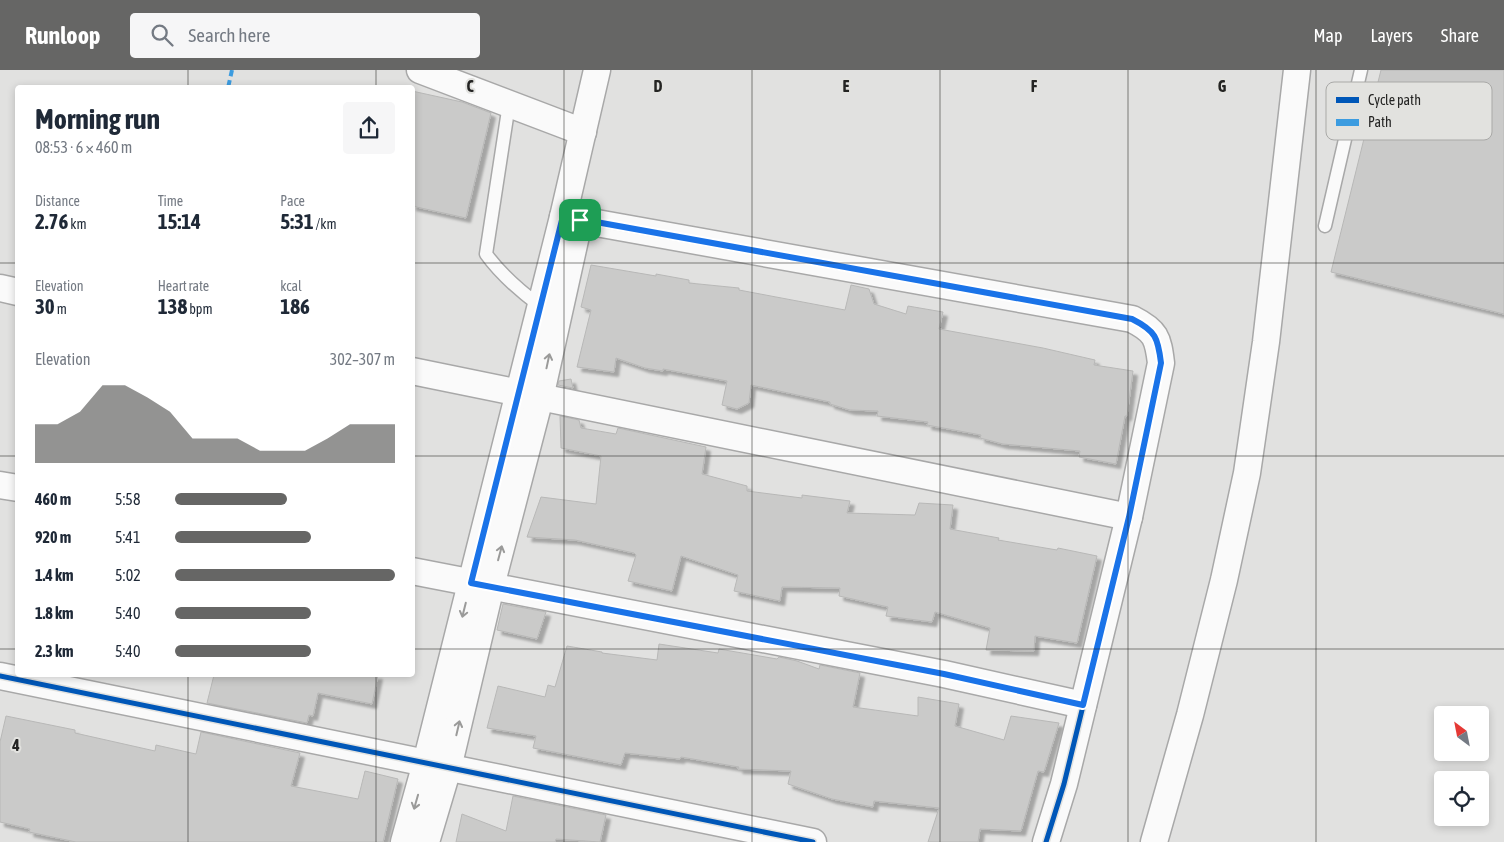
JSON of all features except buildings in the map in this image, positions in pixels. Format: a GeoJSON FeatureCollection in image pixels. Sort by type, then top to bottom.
{"type":"FeatureCollection","features":[{"type":"Feature","properties":{"kind":"street"},"geometry":{"type":"LineString","coordinates":[[420,70],[583,132]]}},
{"type":"Feature","properties":{"kind":"street"},"geometry":{"type":"LineString","coordinates":[[529,395],[540,306],[572,218],[583,132],[597,70]]}},
{"type":"Feature","properties":{"kind":"street"},"geometry":{"type":"LineString","coordinates":[[426,842],[437,766],[481,585],[572,218],[615,70]]}},
{"type":"Feature","properties":{"kind":"street"},"geometry":{"type":"LineString","coordinates":[[1154,842],[1193,705],[1248,473],[1266,342],[1297,70]]}},
{"type":"Feature","properties":{"kind":"street"},"geometry":{"type":"LineString","coordinates":[[572,218],[1132,319],[1148,327],[1158,343],[1161,363],[1129,517],[1064,784],[1046,842]]}},
{"type":"Feature","properties":{"kind":"street"},"geometry":{"type":"LineString","coordinates":[[0,288],[15,291]]}},
{"type":"Feature","properties":{"kind":"street"},"geometry":{"type":"LineString","coordinates":[[415,372],[1129,517]]}},
{"type":"Feature","properties":{"kind":"street"},"geometry":{"type":"LineString","coordinates":[[0,485],[15,488]]}},
{"type":"Feature","properties":{"kind":"street"},"geometry":{"type":"LineString","coordinates":[[415,572],[944,674],[1083,705]]}},
{"type":"Feature","properties":{"kind":"street"},"geometry":{"type":"LineString","coordinates":[[0,676],[813,842]]}},
{"type":"Feature","properties":{"kind":"street"},"geometry":{"type":"LineString","coordinates":[[404,842],[437,766]]}},
{"type":"Feature","properties":{"kind":"lane"},"geometry":{"type":"LineString","coordinates":[[509,104],[486,254],[494,266],[518,289],[540,306]]}},
{"type":"Feature","properties":{"kind":"lane"},"geometry":{"type":"LineString","coordinates":[[1325,226],[1345,140]]}},
{"type":"Feature","properties":{"kind":"marked path"},"geometry":{"type":"LineString","coordinates":[[229,85],[232,70]]}},
{"type":"Feature","properties":{"kind":"cycle path"},"geometry":{"type":"LineString","coordinates":[[563,217],[1132,319],[1151,332],[1159,347],[1161,363],[1129,517],[1064,784],[1046,842]]}},
{"type":"Feature","properties":{"kind":"cycle path"},"geometry":{"type":"LineString","coordinates":[[0,676],[813,842]]}},
{"type":"Feature","properties":{"kind":"route"},"geometry":{"type":"LineString","coordinates":[[563,216],[580,220],[1132,319],[1148,327],[1158,343],[1161,363],[1129,517],[1083,705],[944,674],[471,583],[563,216]]}}]}
